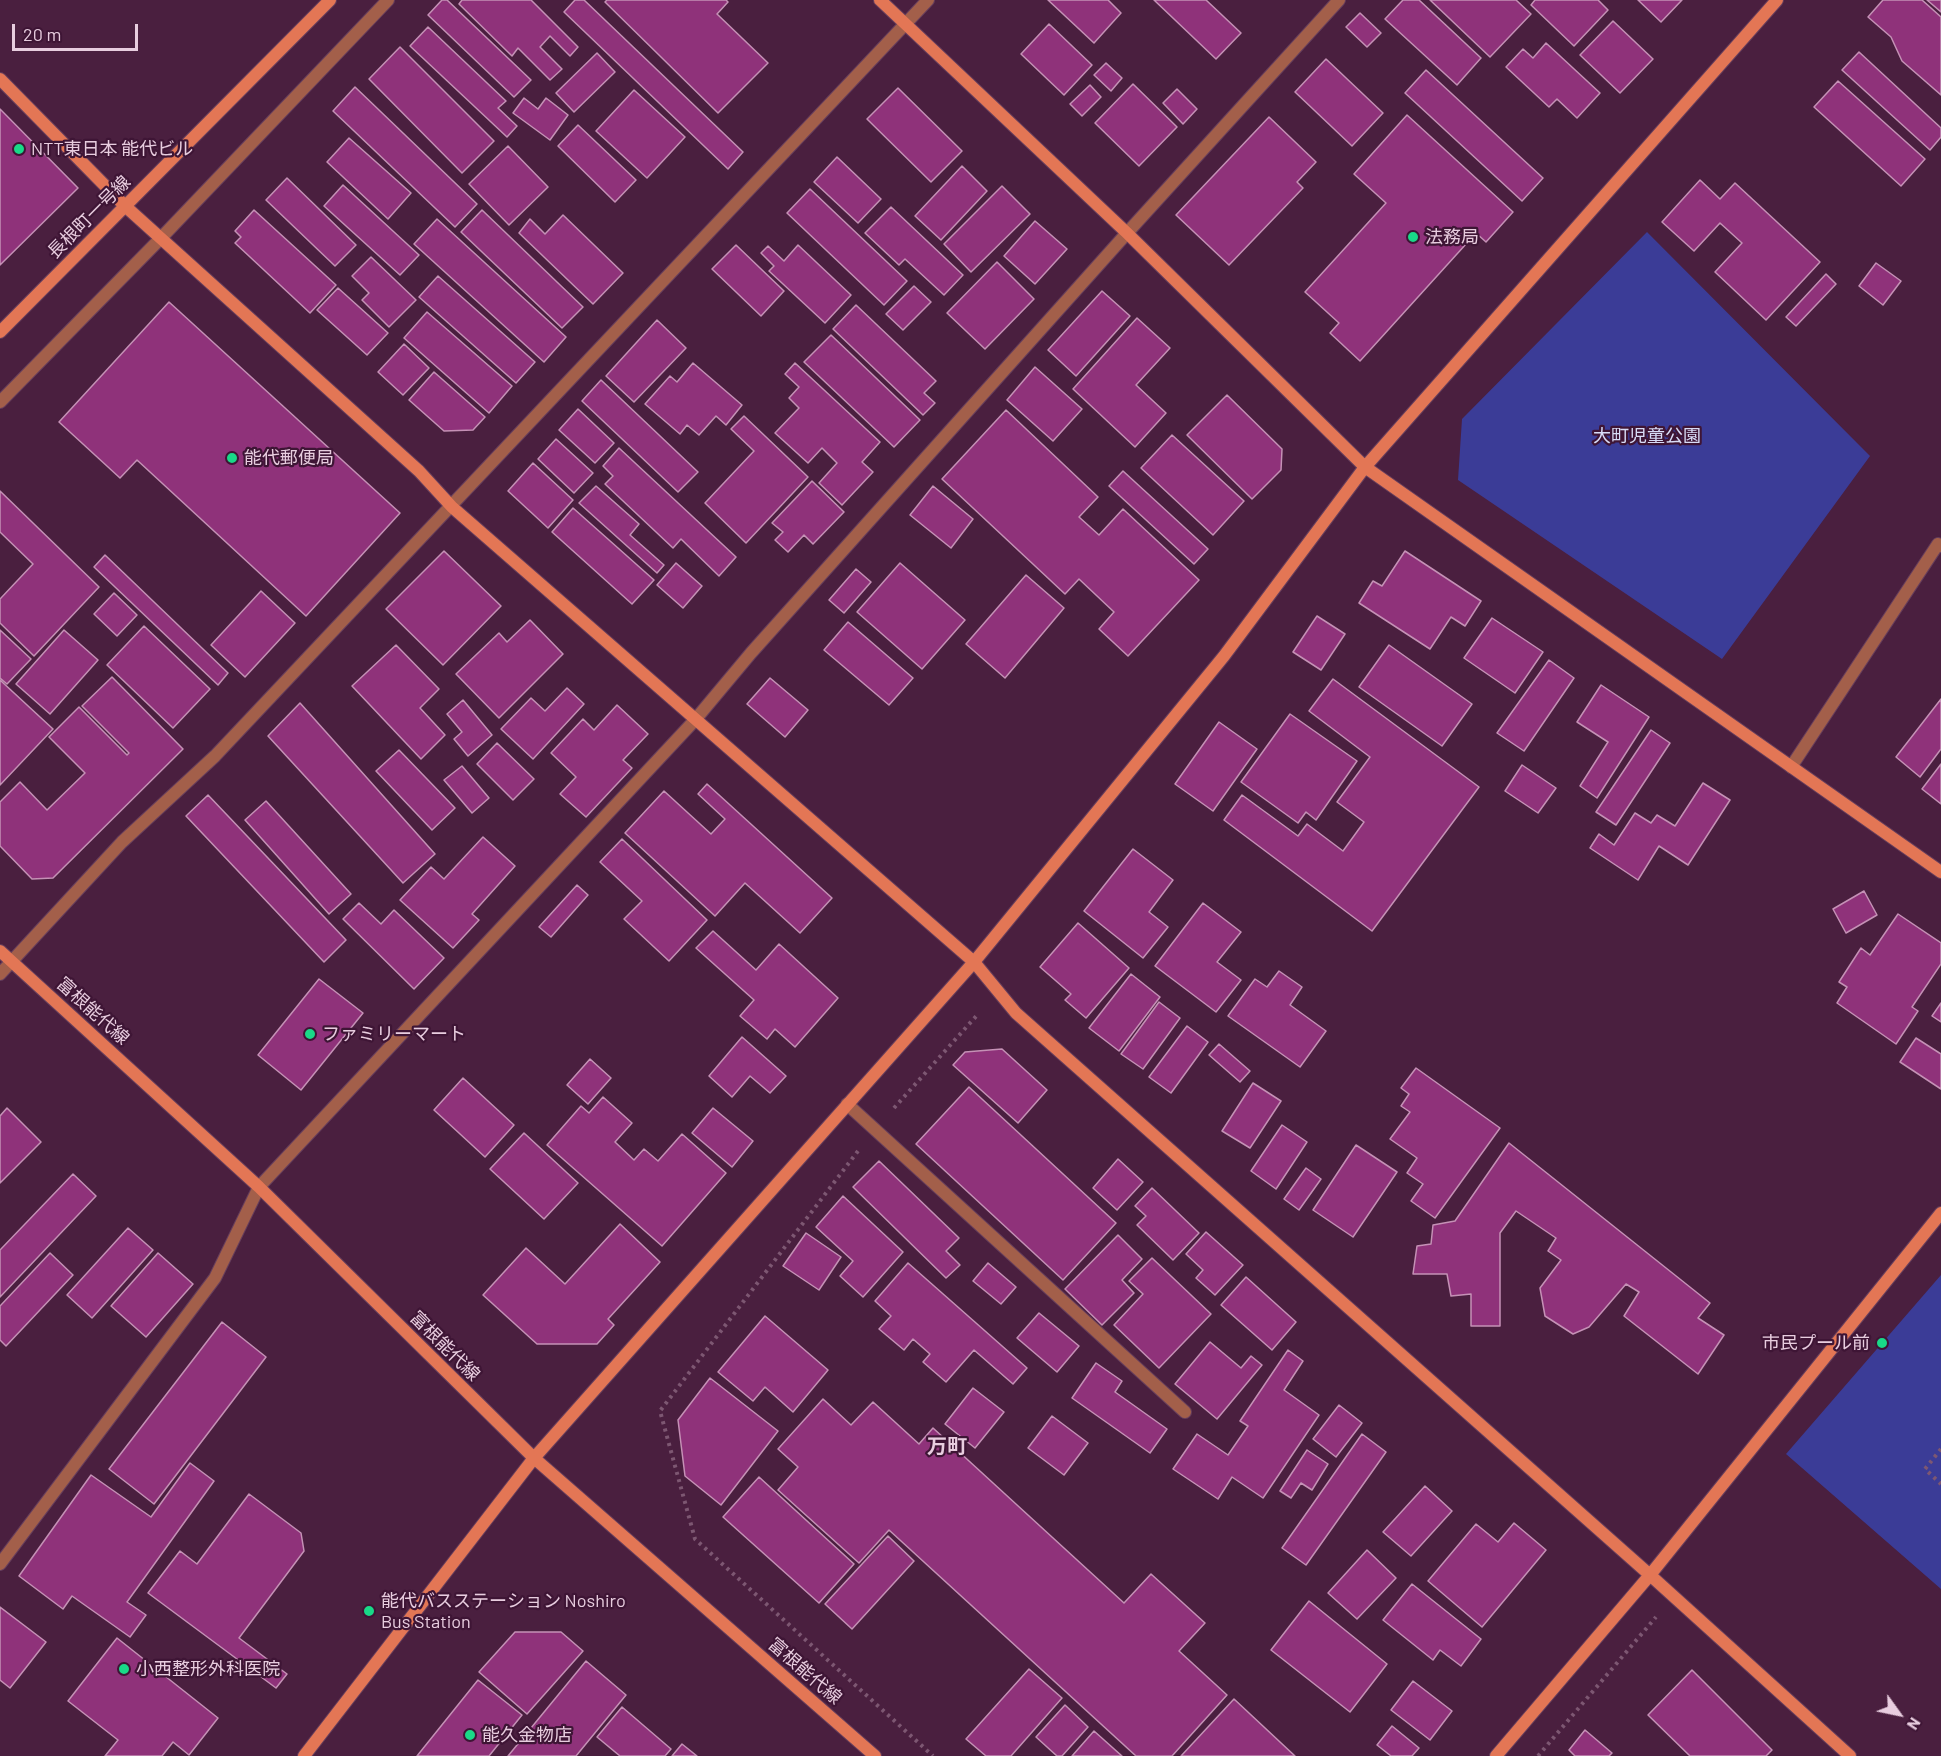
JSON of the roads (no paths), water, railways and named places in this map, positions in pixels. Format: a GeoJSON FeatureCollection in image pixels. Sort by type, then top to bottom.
{"type":"FeatureCollection","features":[{"type":"Feature","properties":{"kind":"street","name":"長根町一号線"},"geometry":{"type":"LineString","coordinates":[[0,332],[330,0]]}},
{"type":"Feature","properties":{"kind":"street"},"geometry":{"type":"LineString","coordinates":[[0,402],[161,238],[388,0]]}},
{"type":"Feature","properties":{"kind":"street"},"geometry":{"type":"LineString","coordinates":[[880,0],[1127,233],[1365,467],[1941,872]]}},
{"type":"Feature","properties":{"kind":"street"},"geometry":{"type":"LineString","coordinates":[[0,974],[122,842],[215,756],[928,0]]}},
{"type":"Feature","properties":{"kind":"street"},"geometry":{"type":"LineString","coordinates":[[0,1564],[215,1278],[259,1187],[694,720],[751,653],[1127,233],[1339,0]]}},
{"type":"Feature","properties":{"kind":"street"},"geometry":{"type":"LineString","coordinates":[[304,1756],[534,1458],[974,962],[1224,656],[1365,467],[1777,0]]}},
{"type":"Feature","properties":{"kind":"street"},"geometry":{"type":"LineString","coordinates":[[0,79],[125,206],[419,471],[452,507],[974,962],[1025,1021],[1674,1596],[1850,1756]]}},
{"type":"Feature","properties":{"kind":"street"},"geometry":{"type":"LineString","coordinates":[[1791,767],[1940,541]]}},
{"type":"Feature","properties":{"kind":"street","name":"富根能代線"},"geometry":{"type":"LineString","coordinates":[[0,951],[259,1187],[534,1458],[875,1756]]}},
{"type":"Feature","properties":{"kind":"street"},"geometry":{"type":"LineString","coordinates":[[848,1104],[1185,1412]]}},
{"type":"Feature","properties":{"kind":"street"},"geometry":{"type":"LineString","coordinates":[[1496,1756],[1650,1575],[1941,1213]]}},
{"type":"Feature","properties":{"kind":"place","name":"NTT東日本 能代ビル"},"geometry":{"type":"Point","coordinates":[19,149]}},
{"type":"Feature","properties":{"kind":"place","name":"法務局"},"geometry":{"type":"Point","coordinates":[1413,237]}},
{"type":"Feature","properties":{"kind":"place","name":"能代郵便局"},"geometry":{"type":"Point","coordinates":[232,458]}},
{"type":"Feature","properties":{"kind":"place","name":"ファミリーマート"},"geometry":{"type":"Point","coordinates":[310,1034]}},
{"type":"Feature","properties":{"kind":"place","name":"市民プール前"},"geometry":{"type":"Point","coordinates":[1882,1343]}},
{"type":"Feature","properties":{"kind":"place","name":"能代バスステーション Noshiro Bus Station"},"geometry":{"type":"Point","coordinates":[369,1611]}},
{"type":"Feature","properties":{"kind":"place","name":"小西整形外科医院"},"geometry":{"type":"Point","coordinates":[124,1669]}},
{"type":"Feature","properties":{"kind":"place","name":"能久金物店"},"geometry":{"type":"Point","coordinates":[470,1735]}},
{"type":"Feature","properties":{"kind":"district","name":"万町"},"geometry":{"type":"Point","coordinates":[947,1446]}},
{"type":"Feature","properties":{"kind":"park label","name":"大町児童公園"},"geometry":{"type":"Point","coordinates":[1647,436]}}]}
